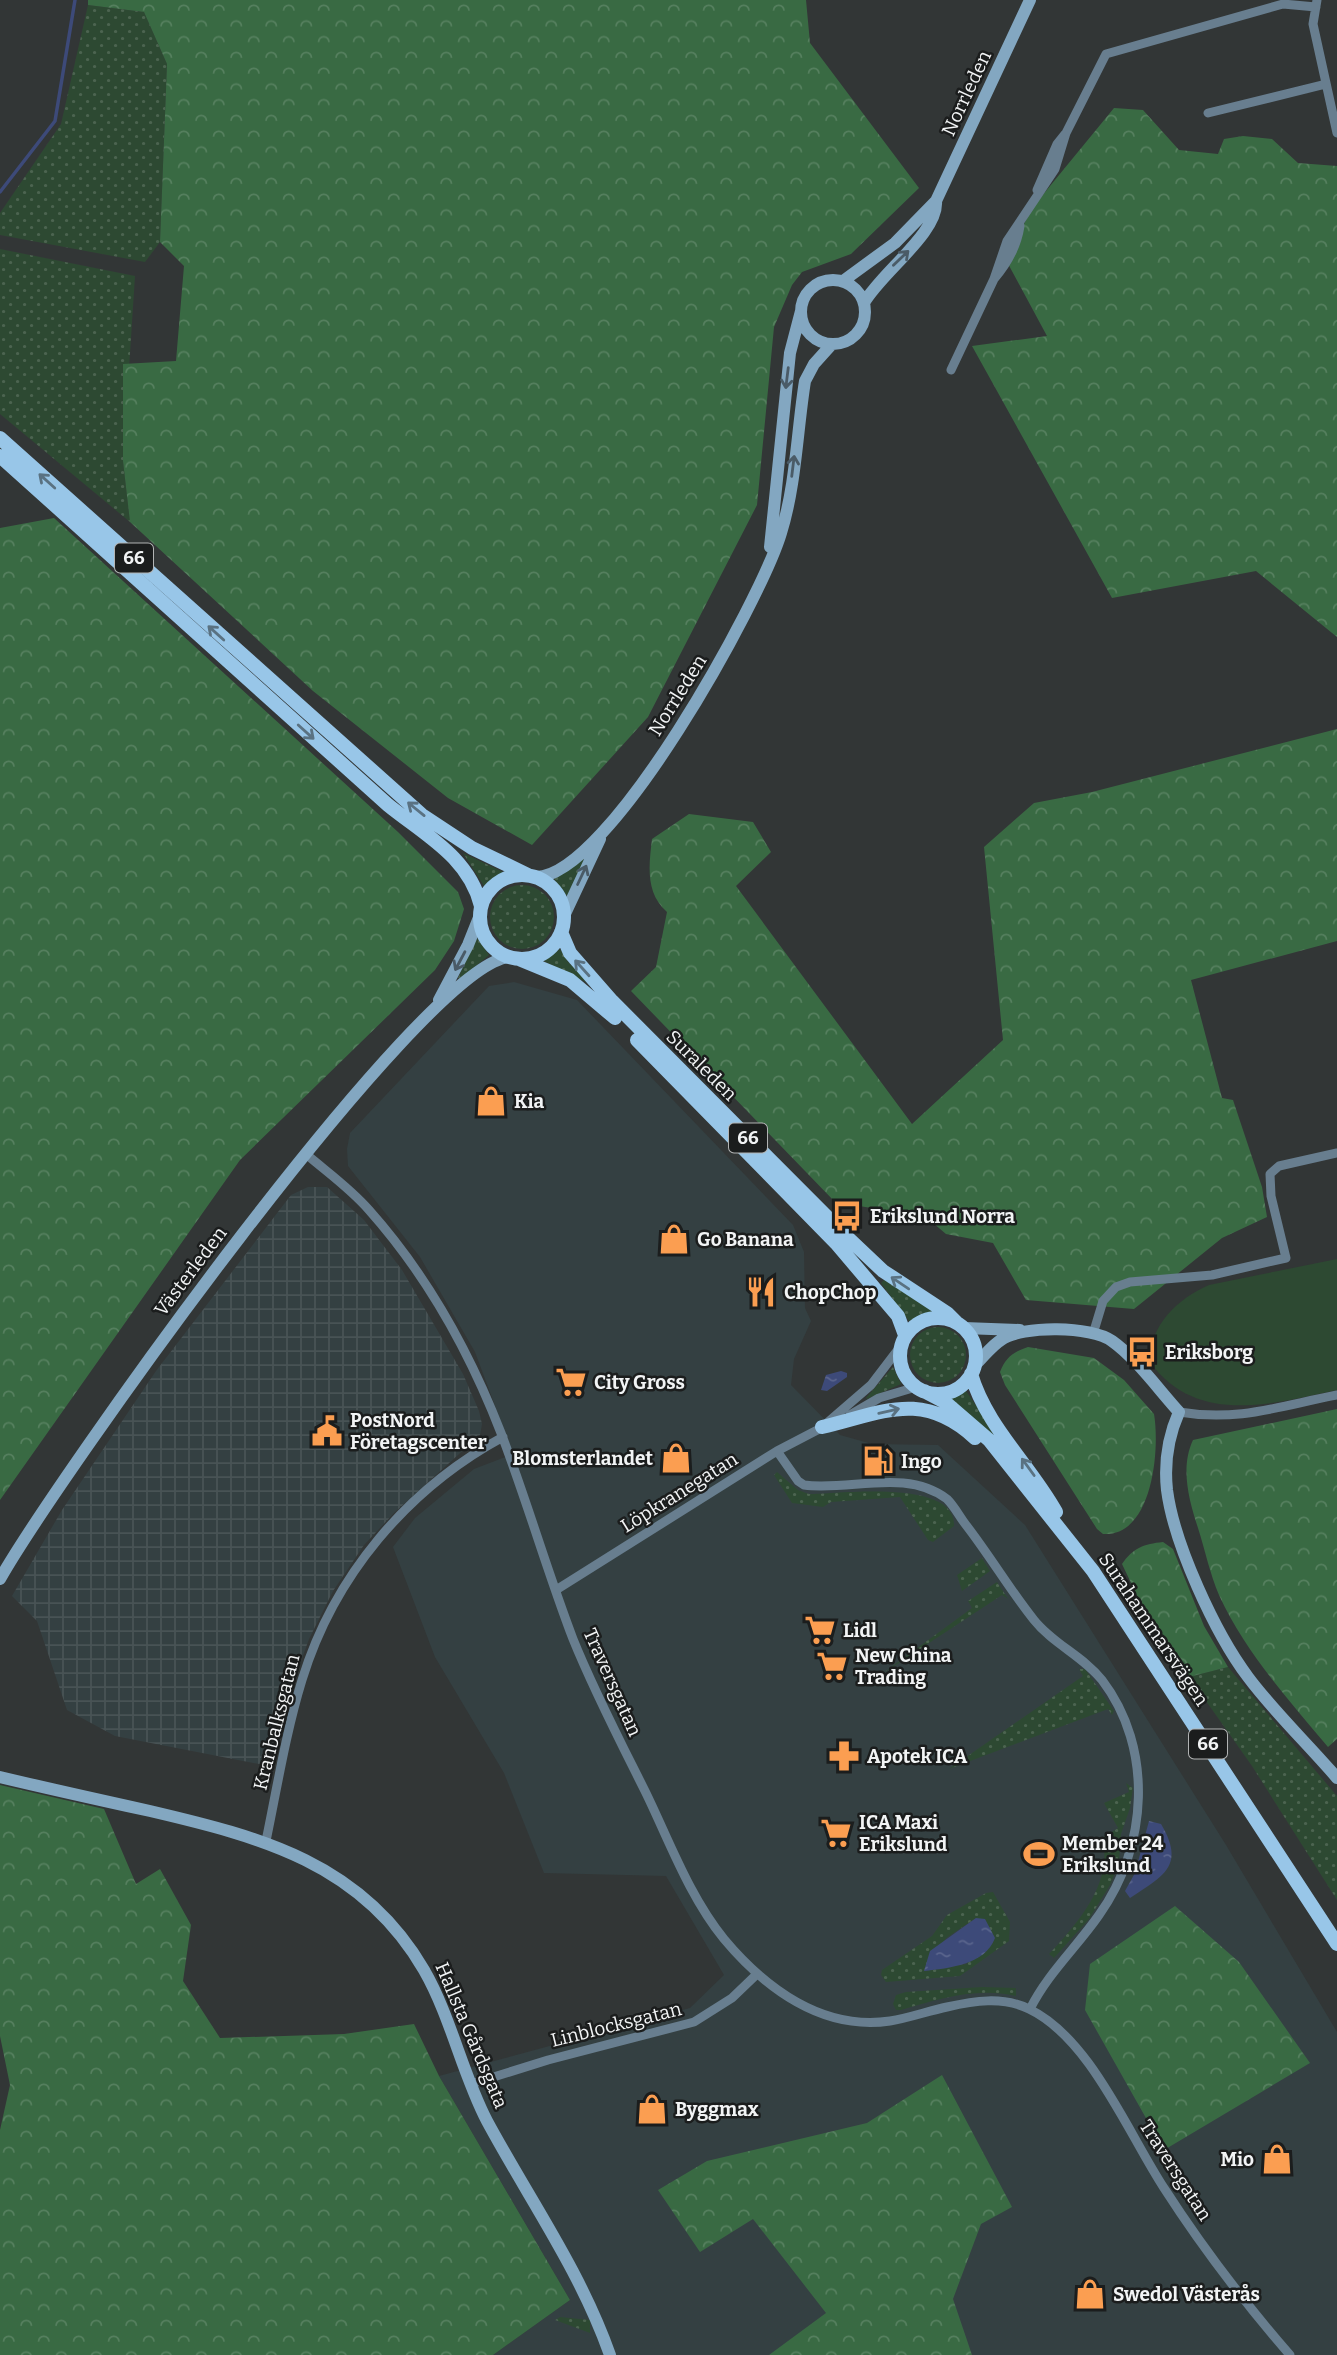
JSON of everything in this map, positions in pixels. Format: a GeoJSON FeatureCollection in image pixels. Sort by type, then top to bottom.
{"type":"FeatureCollection","features":[{"type":"Feature","properties":{"kind":"main road","name":"66"},"geometry":{"type":"LineString","coordinates":[[0,438],[422,815],[464,844],[532,876],[555,891],[564,916]]}},
{"type":"Feature","properties":{"kind":"main road","name":"66"},"geometry":{"type":"LineString","coordinates":[[0,456],[388,805],[451,854],[475,884],[487,941],[514,958]]}},
{"type":"Feature","properties":{"kind":"main road"},"geometry":{"type":"LineString","coordinates":[[480,911],[488,892],[499,882],[512,876],[532,876]]}},
{"type":"Feature","properties":{"kind":"main road"},"geometry":{"type":"LineString","coordinates":[[514,958],[533,958],[548,950],[562,932],[564,916]]}},
{"type":"Feature","properties":{"kind":"main road","name":"Suraleden"},"geometry":{"type":"LineString","coordinates":[[562,932],[570,953],[612,1001],[846,1236],[883,1271],[947,1313],[960,1325]]}},
{"type":"Feature","properties":{"kind":"main road","name":"Suraleden"},"geometry":{"type":"LineString","coordinates":[[514,958],[570,980],[604,1007],[836,1243],[898,1316],[903,1341]]}},
{"type":"Feature","properties":{"kind":"main road"},"geometry":{"type":"LineString","coordinates":[[903,1341],[922,1320],[940,1317],[960,1325]]}},
{"type":"Feature","properties":{"kind":"main road","name":"66"},"geometry":{"type":"LineString","coordinates":[[960,1325],[975,1347],[972,1370]]}},
{"type":"Feature","properties":{"kind":"main road","name":"66"},"geometry":{"type":"LineString","coordinates":[[903,1341],[901,1366],[920,1389]]}},
{"type":"Feature","properties":{"kind":"main road"},"geometry":{"type":"LineString","coordinates":[[920,1389],[949,1392],[960,1387],[972,1370]]}},
{"type":"Feature","properties":{"kind":"main road","name":"Surahammarsvägen"},"geometry":{"type":"LineString","coordinates":[[972,1370],[982,1404],[1040,1484],[1075,1547]]}},
{"type":"Feature","properties":{"kind":"main road","name":"Surahammarsvägen"},"geometry":{"type":"LineString","coordinates":[[920,1389],[945,1402],[989,1440],[1075,1547],[1200,1731],[1337,1944]]}},
{"type":"Feature","properties":{"kind":"main road"},"geometry":{"type":"LineString","coordinates":[[822,1427],[904,1407],[937,1414],[968,1432],[1005,1467],[1075,1547]]}},
{"type":"Feature","properties":{"kind":"street","name":"Norrleden"},"geometry":{"type":"LineString","coordinates":[[843,281],[895,243],[936,201],[1030,0]]}},
{"type":"Feature","properties":{"kind":"street"},"geometry":{"type":"LineString","coordinates":[[951,370],[994,279],[1007,241],[1021,224],[1057,144],[1066,132],[1105,54],[1283,4],[1317,4],[1313,24],[1337,133]]}},
{"type":"Feature","properties":{"kind":"street"},"geometry":{"type":"LineString","coordinates":[[1208,113],[1326,84]]}},
{"type":"Feature","properties":{"kind":"street","name":"Norrleden"},"geometry":{"type":"LineString","coordinates":[[864,303],[883,275],[931,225],[937,212],[936,201]]}},
{"type":"Feature","properties":{"kind":"street"},"geometry":{"type":"LineString","coordinates":[[828,280],[843,281],[856,289],[864,303],[865,316],[857,333],[847,341],[832,344],[810,334],[801,312],[805,297],[814,286],[828,280]]}},
{"type":"Feature","properties":{"kind":"street","name":"Norrleden"},"geometry":{"type":"LineString","coordinates":[[768,565],[790,353],[801,312]]}},
{"type":"Feature","properties":{"kind":"street","name":"Norrleden"},"geometry":{"type":"LineString","coordinates":[[564,916],[602,835],[672,741],[716,669],[768,565],[781,533],[806,381],[814,364],[832,344]]}},
{"type":"Feature","properties":{"kind":"street","name":"Norrleden"},"geometry":{"type":"LineString","coordinates":[[532,876],[556,872],[602,835]]}},
{"type":"Feature","properties":{"kind":"street","name":"Västerleden"},"geometry":{"type":"LineString","coordinates":[[437,1005],[480,911]]}},
{"type":"Feature","properties":{"kind":"street","name":"Västerleden"},"geometry":{"type":"LineString","coordinates":[[0,1579],[36,1522],[179,1317],[306,1154],[437,1005],[480,967],[494,960],[514,958]]}},
{"type":"Feature","properties":{"kind":"street"},"geometry":{"type":"LineString","coordinates":[[1093,1334],[1103,1301],[1116,1287],[1130,1282],[1212,1275],[1286,1258],[1271,1196],[1270,1174],[1279,1166],[1337,1153]]}},
{"type":"Feature","properties":{"kind":"street","name":"Traversgatan"},"geometry":{"type":"LineString","coordinates":[[306,1154],[368,1208],[422,1279],[468,1357],[503,1437],[556,1590],[593,1686],[694,1892],[724,1938],[757,1974],[790,2000],[826,2015],[855,2021],[891,2021],[971,2001],[1015,2004],[1030,2009],[1066,2035],[1079,2051],[1181,2214],[1244,2302],[1290,2355]]}},
{"type":"Feature","properties":{"kind":"street"},"geometry":{"type":"LineString","coordinates":[[960,1325],[1031,1330],[1059,1329],[1093,1334],[1111,1340],[1179,1412],[1208,1417],[1237,1417],[1337,1395]]}},
{"type":"Feature","properties":{"kind":"street"},"geometry":{"type":"LineString","coordinates":[[972,1370],[1001,1340],[1031,1330]]}},
{"type":"Feature","properties":{"kind":"street","name":"Löpkranegatan"},"geometry":{"type":"LineString","coordinates":[[822,1427],[871,1385],[903,1341]]}},
{"type":"Feature","properties":{"kind":"street","name":"Löpkranegatan"},"geometry":{"type":"LineString","coordinates":[[556,1590],[777,1451],[878,1398],[920,1389]]}},
{"type":"Feature","properties":{"kind":"street"},"geometry":{"type":"LineString","coordinates":[[1179,1412],[1167,1449],[1167,1489],[1171,1512],[1208,1608],[1250,1679],[1337,1777]]}},
{"type":"Feature","properties":{"kind":"street","name":"Kranbalksgatan"},"geometry":{"type":"LineString","coordinates":[[266,1841],[302,1681],[320,1631],[342,1590],[370,1548],[409,1505],[460,1462],[503,1437]]}},
{"type":"Feature","properties":{"kind":"street"},"geometry":{"type":"LineString","coordinates":[[777,1451],[798,1481],[804,1485],[910,1484],[938,1493],[947,1499],[1035,1623],[1102,1681],[1129,1730],[1139,1785],[1136,1824],[1120,1881],[1101,1913],[1046,1978],[1030,2009]]}},
{"type":"Feature","properties":{"kind":"street","name":"Hallsta Gårdsgata"},"geometry":{"type":"LineString","coordinates":[[0,1777],[227,1829],[266,1841],[337,1879],[397,1932],[431,1982],[486,2119],[572,2266],[610,2355]]}},
{"type":"Feature","properties":{"kind":"street","name":"Linblocksgatan"},"geometry":{"type":"LineString","coordinates":[[471,2084],[548,2060],[694,2022],[732,1998],[757,1974]]}},
{"type":"Feature","properties":{"kind":"shaded area"},"geometry":{"type":"Polygon","coordinates":[[[514,982],[577,1000],[793,1225],[804,1252],[805,1308],[811,1321],[794,1359],[791,1385],[840,1435],[872,1444],[938,1445],[1025,1525],[1226,1845],[1337,2032],[1337,2355],[493,2355],[570,2300],[439,2076],[690,2008],[724,1975],[666,1876],[544,1873],[504,1773],[435,1657],[393,1547],[415,1518],[474,1469],[513,1454],[475,1352],[420,1257],[348,1166],[350,1133],[489,986],[514,982]]]}},
{"type":"Feature","properties":{"kind":"shaded area"},"geometry":{"type":"Polygon","coordinates":[[[308,1187],[327,1187],[364,1220],[402,1270],[463,1374],[479,1411],[482,1424],[480,1435],[394,1513],[364,1545],[333,1591],[309,1639],[292,1686],[274,1767],[115,1736],[67,1710],[37,1621],[12,1596],[62,1510],[156,1371],[291,1195],[308,1187]]]}},
{"type":"Feature","properties":{"kind":"green space"},"geometry":{"type":"Polygon","coordinates":[[[88,0],[806,0],[810,43],[919,188],[851,254],[802,272],[792,285],[774,327],[757,505],[648,717],[532,845],[448,798],[313,691],[130,522],[123,461],[123,364],[176,361],[184,266],[160,242],[167,64],[144,12],[88,5],[88,0]]]}},
{"type":"Feature","properties":{"kind":"green space"},"geometry":{"type":"Polygon","coordinates":[[[88,5],[144,12],[167,64],[160,242],[145,262],[0,235],[0,213],[61,124],[88,5]]]}},
{"type":"Feature","properties":{"kind":"green space"},"geometry":{"type":"Polygon","coordinates":[[[1114,108],[1143,110],[1179,150],[1218,154],[1224,139],[1243,136],[1272,139],[1298,163],[1337,166],[1337,637],[1256,571],[1112,598],[972,346],[1047,336],[1006,260],[1032,208],[1114,108]]]}},
{"type":"Feature","properties":{"kind":"green space"},"geometry":{"type":"Polygon","coordinates":[[[0,249],[135,276],[123,461],[130,522],[0,414],[0,249]]]}},
{"type":"Feature","properties":{"kind":"green space"},"geometry":{"type":"Polygon","coordinates":[[[54,518],[398,832],[458,892],[464,909],[454,941],[435,970],[240,1160],[0,1500],[0,528],[54,518]]]}},
{"type":"Feature","properties":{"kind":"green space"},"geometry":{"type":"Polygon","coordinates":[[[1337,729],[1337,941],[1191,980],[1222,1098],[1233,1100],[1262,1187],[1267,1217],[1222,1238],[1134,1309],[1026,1300],[993,1243],[946,1234],[926,1217],[835,1202],[631,991],[656,967],[667,912],[655,896],[650,878],[652,839],[689,814],[753,822],[771,852],[736,886],[912,1124],[1003,1040],[984,847],[1034,803],[1092,792],[1337,729]]]}},
{"type":"Feature","properties":{"kind":"green space"},"geometry":{"type":"Polygon","coordinates":[[[463,853],[503,872],[484,886],[463,853]]]}},
{"type":"Feature","properties":{"kind":"green space"},"geometry":{"type":"Polygon","coordinates":[[[586,856],[567,896],[554,879],[586,856]]]}},
{"type":"Feature","properties":{"kind":"green space"},"geometry":{"type":"Polygon","coordinates":[[[522,885],[534,887],[545,894],[552,905],[552,929],[545,940],[534,947],[522,949],[510,947],[499,940],[492,929],[490,917],[492,905],[499,894],[510,887],[522,885]]]}},
{"type":"Feature","properties":{"kind":"green space"},"geometry":{"type":"Polygon","coordinates":[[[477,938],[489,955],[460,979],[458,978],[477,938]]]}},
{"type":"Feature","properties":{"kind":"green space"},"geometry":{"type":"Polygon","coordinates":[[[560,949],[569,963],[590,984],[544,961],[560,949]]]}},
{"type":"Feature","properties":{"kind":"green space"},"geometry":{"type":"Polygon","coordinates":[[[1337,1259],[1337,1390],[1261,1404],[1212,1403],[1189,1395],[1169,1382],[1150,1362],[1154,1337],[1167,1315],[1197,1291],[1209,1285],[1337,1259]]]}},
{"type":"Feature","properties":{"kind":"green space"},"geometry":{"type":"Polygon","coordinates":[[[884,1280],[934,1309],[933,1311],[909,1321],[881,1283],[884,1280]]]}},
{"type":"Feature","properties":{"kind":"green space"},"geometry":{"type":"Polygon","coordinates":[[[938,1327],[949,1329],[958,1335],[964,1344],[964,1366],[958,1375],[949,1381],[938,1383],[927,1381],[918,1375],[912,1366],[910,1355],[912,1344],[918,1335],[927,1329],[938,1327]]]}},
{"type":"Feature","properties":{"kind":"green space"},"geometry":{"type":"Polygon","coordinates":[[[1028,1347],[1094,1358],[1124,1380],[1154,1414],[1156,1448],[1150,1488],[1143,1507],[1133,1521],[1120,1531],[1103,1534],[1097,1529],[1005,1385],[1000,1372],[1005,1362],[1014,1353],[1028,1347]]]}},
{"type":"Feature","properties":{"kind":"green space"},"geometry":{"type":"Polygon","coordinates":[[[893,1367],[901,1384],[867,1399],[866,1398],[893,1367]]]}},
{"type":"Feature","properties":{"kind":"green space"},"geometry":{"type":"Polygon","coordinates":[[[966,1391],[999,1439],[949,1400],[966,1391]]]}},
{"type":"Feature","properties":{"kind":"green space"},"geometry":{"type":"Polygon","coordinates":[[[1337,1409],[1337,1739],[1328,1747],[1268,1674],[1241,1636],[1219,1595],[1192,1506],[1186,1473],[1193,1440],[1337,1409]]]}},
{"type":"Feature","properties":{"kind":"green space"},"geometry":{"type":"Polygon","coordinates":[[[777,1472],[798,1490],[809,1494],[893,1492],[937,1501],[950,1511],[954,1526],[933,1542],[928,1540],[900,1497],[831,1502],[823,1507],[792,1503],[774,1475],[777,1472]]]}},
{"type":"Feature","properties":{"kind":"green space"},"geometry":{"type":"Polygon","coordinates":[[[1163,1542],[1173,1549],[1204,1626],[1228,1667],[1189,1677],[1142,1606],[1122,1564],[1130,1554],[1140,1548],[1163,1542]]]}},
{"type":"Feature","properties":{"kind":"green space"},"geometry":{"type":"Polygon","coordinates":[[[982,1558],[990,1571],[962,1591],[957,1575],[982,1558]]]}},
{"type":"Feature","properties":{"kind":"green space"},"geometry":{"type":"Polygon","coordinates":[[[997,1582],[1008,1599],[1002,1595],[879,1676],[972,1608],[968,1601],[997,1582]]]}},
{"type":"Feature","properties":{"kind":"green space"},"geometry":{"type":"Polygon","coordinates":[[[1228,1667],[1337,1796],[1337,1900],[1252,1766],[1189,1677],[1228,1667]]]}},
{"type":"Feature","properties":{"kind":"green space"},"geometry":{"type":"Polygon","coordinates":[[[1079,1669],[1085,1669],[1114,1711],[1112,1715],[1108,1709],[949,1769],[1083,1676],[1079,1669]]]}},
{"type":"Feature","properties":{"kind":"green space"},"geometry":{"type":"Polygon","coordinates":[[[1126,1783],[1133,1788],[1130,1808],[1121,1834],[1119,1863],[1110,1885],[1089,1919],[1054,1958],[1049,1954],[1082,1915],[1098,1886],[1103,1870],[1102,1838],[1118,1828],[1104,1803],[1129,1792],[1126,1783]]]}},
{"type":"Feature","properties":{"kind":"green space"},"geometry":{"type":"Polygon","coordinates":[[[0,1785],[104,1809],[136,1884],[160,1869],[191,1925],[183,1981],[220,2038],[344,2034],[414,2024],[439,2076],[570,2300],[493,2355],[0,2355],[0,2130],[10,2085],[0,2036],[0,1785]]]}},
{"type":"Feature","properties":{"kind":"green space"},"geometry":{"type":"Polygon","coordinates":[[[993,1892],[1010,1922],[1009,1941],[960,1976],[886,1982],[881,1975],[882,1970],[932,1936],[947,1915],[986,1893],[993,1892]],[[976,1918],[946,1938],[924,1971],[967,1964],[976,1918]]]}},
{"type":"Feature","properties":{"kind":"green space"},"geometry":{"type":"Polygon","coordinates":[[[1175,1906],[1239,1962],[1310,2063],[1164,2150],[1085,2010],[1090,1964],[1175,1906]]]}},
{"type":"Feature","properties":{"kind":"green space"},"geometry":{"type":"Polygon","coordinates":[[[982,1987],[1016,1988],[1016,1996],[972,1994],[944,1998],[901,2010],[896,2010],[893,2004],[896,1995],[906,1992],[982,1987]]]}},
{"type":"Feature","properties":{"kind":"green space"},"geometry":{"type":"Polygon","coordinates":[[[942,2075],[1012,2207],[981,2224],[953,2299],[972,2355],[769,2355],[826,2313],[753,2219],[700,2252],[658,2190],[707,2161],[867,2123],[942,2075]]]}},
{"type":"Feature","properties":{"kind":"green space"},"geometry":{"type":"Polygon","coordinates":[[[560,2317],[590,2320],[590,2333],[555,2320],[560,2317]]]}},
{"type":"Feature","properties":{"kind":"water"},"geometry":{"type":"Polygon","coordinates":[[[841,1371],[847,1373],[847,1377],[827,1391],[821,1390],[826,1375],[841,1371]]]}},
{"type":"Feature","properties":{"kind":"water"},"geometry":{"type":"Polygon","coordinates":[[[1149,1821],[1161,1824],[1168,1838],[1171,1860],[1161,1876],[1130,1898],[1125,1891],[1135,1873],[1149,1821]]]}},
{"type":"Feature","properties":{"kind":"water"},"geometry":{"type":"Polygon","coordinates":[[[976,1918],[985,1919],[995,1938],[990,1947],[975,1960],[965,1964],[924,1971],[930,1951],[976,1918]]]}},
{"type":"Feature","properties":{"kind":"waterway"},"geometry":{"type":"LineString","coordinates":[[0,192],[55,121],[75,0]]}},
{"type":"Feature","properties":{"kind":"place","name":"Kia"},"geometry":{"type":"Point","coordinates":[491,1101]}},
{"type":"Feature","properties":{"kind":"place","name":"Erikslund Norra"},"geometry":{"type":"Point","coordinates":[847,1216]}},
{"type":"Feature","properties":{"kind":"place","name":"Go Banana"},"geometry":{"type":"Point","coordinates":[674,1239]}},
{"type":"Feature","properties":{"kind":"place","name":"ChopChop"},"geometry":{"type":"Point","coordinates":[761,1292]}},
{"type":"Feature","properties":{"kind":"place","name":"Eriksborg"},"geometry":{"type":"Point","coordinates":[1142,1352]}},
{"type":"Feature","properties":{"kind":"place","name":"City Gross"},"geometry":{"type":"Point","coordinates":[571,1382]}},
{"type":"Feature","properties":{"kind":"place","name":"PostNord Företagscenter"},"geometry":{"type":"Point","coordinates":[327,1431]}},
{"type":"Feature","properties":{"kind":"place","name":"Blomsterlandet"},"geometry":{"type":"Point","coordinates":[676,1458]}},
{"type":"Feature","properties":{"kind":"place","name":"Ingo"},"geometry":{"type":"Point","coordinates":[878,1461]}},
{"type":"Feature","properties":{"kind":"place","name":"Lidl"},"geometry":{"type":"Point","coordinates":[820,1630]}},
{"type":"Feature","properties":{"kind":"place","name":"New China Trading"},"geometry":{"type":"Point","coordinates":[832,1666]}},
{"type":"Feature","properties":{"kind":"place","name":"Apotek ICA"},"geometry":{"type":"Point","coordinates":[844,1756]}},
{"type":"Feature","properties":{"kind":"place","name":"ICA Maxi Erikslund"},"geometry":{"type":"Point","coordinates":[836,1833]}},
{"type":"Feature","properties":{"kind":"place","name":"Member 24 Erikslund"},"geometry":{"type":"Point","coordinates":[1039,1854]}},
{"type":"Feature","properties":{"kind":"place","name":"Byggmax"},"geometry":{"type":"Point","coordinates":[652,2109]}},
{"type":"Feature","properties":{"kind":"place","name":"Mio"},"geometry":{"type":"Point","coordinates":[1277,2159]}},
{"type":"Feature","properties":{"kind":"place","name":"Swedol Västerås"},"geometry":{"type":"Point","coordinates":[1090,2294]}}]}
